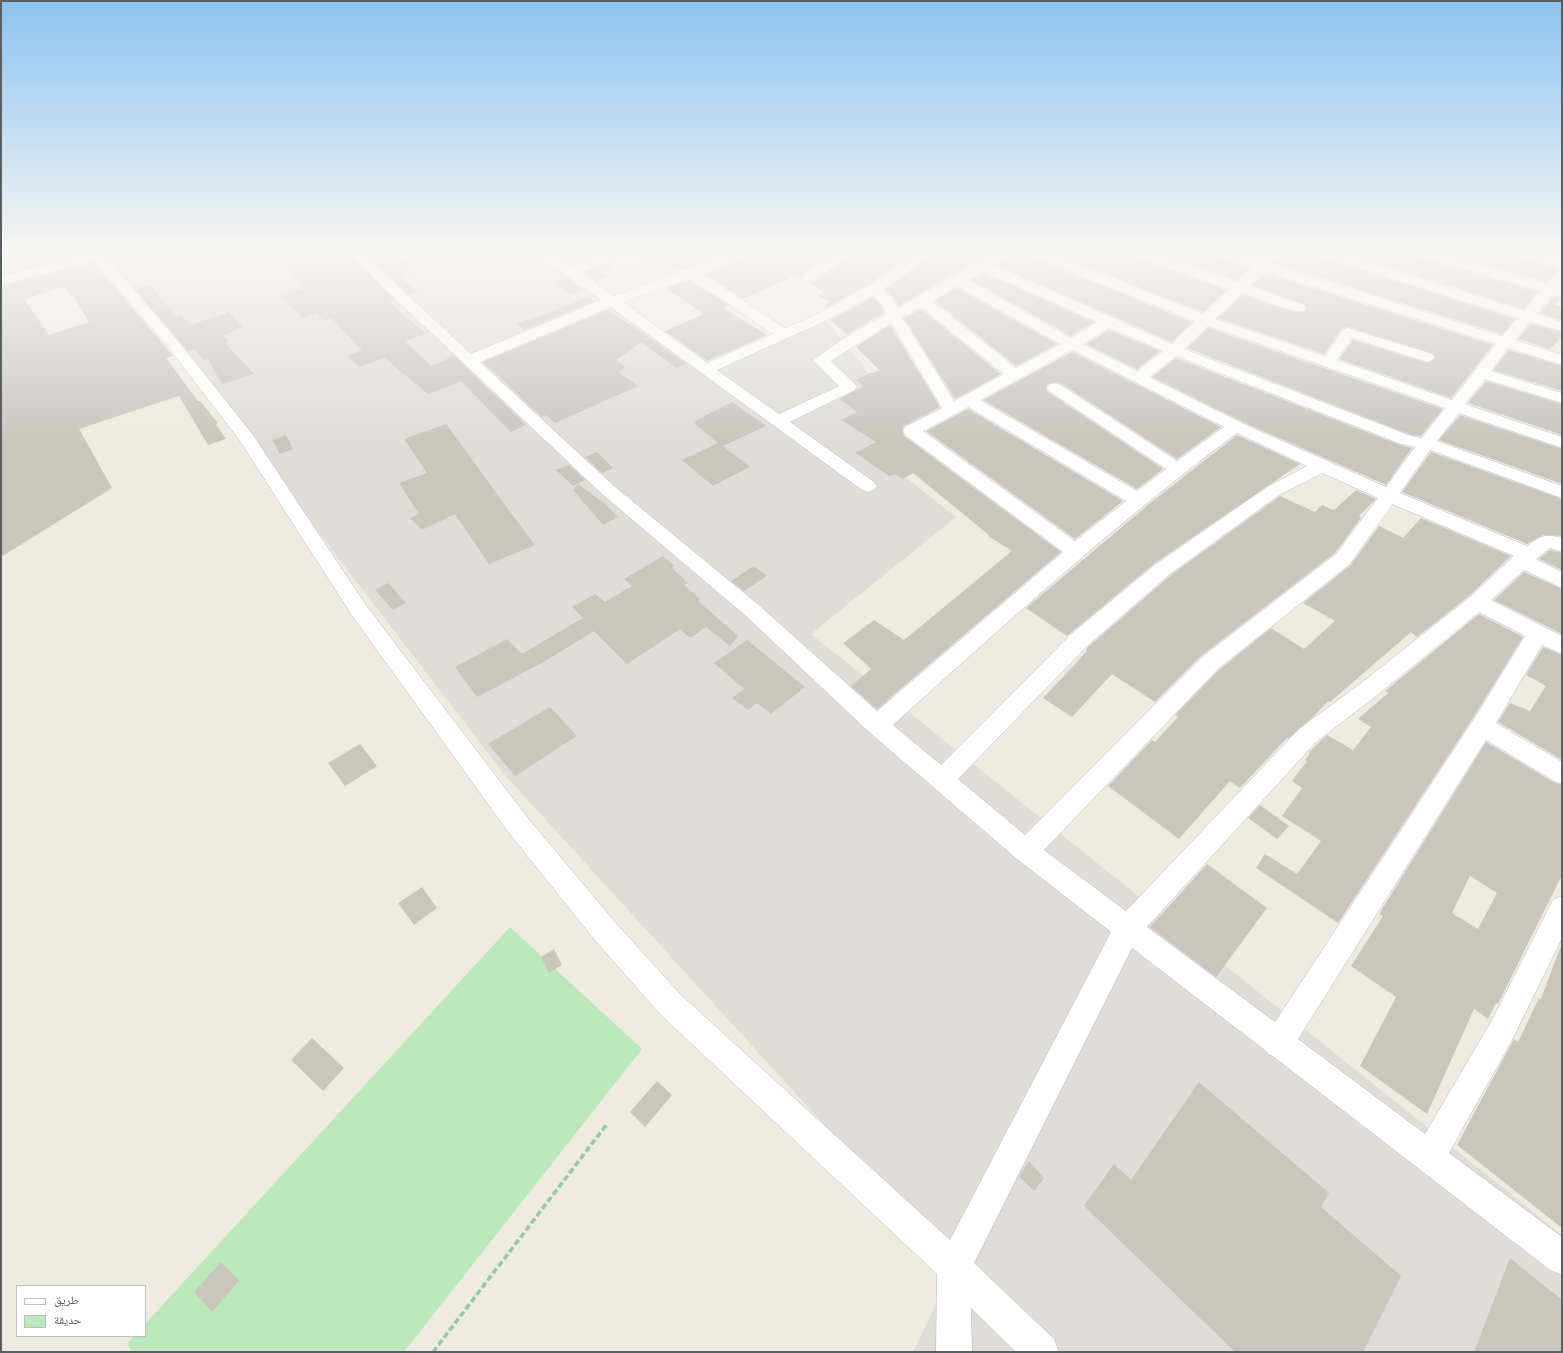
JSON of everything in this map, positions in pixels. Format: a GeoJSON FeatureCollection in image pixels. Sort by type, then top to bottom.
{"type":"FeatureCollection","features":[{"type":"Feature","properties":{"kind":"street"},"geometry":{"type":"LineString","coordinates":[[151,316],[247,439],[358,609],[518,825],[604,930],[671,1005],[954,1267],[1041,1352]]}},
{"type":"Feature","properties":{"kind":"street"},"geometry":{"type":"LineString","coordinates":[[422,316],[608,490],[753,611],[878,725],[1026,851],[1278,1044],[1562,1258]]}},
{"type":"Feature","properties":{"kind":"street"},"geometry":{"type":"LineString","coordinates":[[470,360],[577,316]]}},
{"type":"Feature","properties":{"kind":"street"},"geometry":{"type":"LineString","coordinates":[[632,316],[868,486]]}},
{"type":"Feature","properties":{"kind":"street"},"geometry":{"type":"LineString","coordinates":[[756,316],[783,334]]}},
{"type":"Feature","properties":{"kind":"street"},"geometry":{"type":"LineString","coordinates":[[706,370],[823,316]]}},
{"type":"Feature","properties":{"kind":"street"},"geometry":{"type":"LineString","coordinates":[[894,316],[951,409]]}},
{"type":"Feature","properties":{"kind":"street"},"geometry":{"type":"LineString","coordinates":[[778,421],[849,387],[821,360],[894,316]]}},
{"type":"Feature","properties":{"kind":"street"},"geometry":{"type":"LineString","coordinates":[[942,316],[1014,374]]}},
{"type":"Feature","properties":{"kind":"street"},"geometry":{"type":"LineString","coordinates":[[1020,316],[1070,345],[1236,426],[1526,558],[1562,580]]}},
{"type":"Feature","properties":{"kind":"street"},"geometry":{"type":"LineString","coordinates":[[1095,316],[1174,350],[1407,440],[1426,444],[1562,492]]}},
{"type":"Feature","properties":{"kind":"street"},"geometry":{"type":"LineString","coordinates":[[1195,316],[1328,363],[1562,442]]}},
{"type":"Feature","properties":{"kind":"street"},"geometry":{"type":"LineString","coordinates":[[1138,378],[1174,350],[1209,316]]}},
{"type":"Feature","properties":{"kind":"street"},"geometry":{"type":"LineString","coordinates":[[1424,316],[1562,360]]}},
{"type":"Feature","properties":{"kind":"street"},"geometry":{"type":"LineString","coordinates":[[1527,316],[1562,327]]}},
{"type":"Feature","properties":{"kind":"street"},"geometry":{"type":"LineString","coordinates":[[1026,851],[1210,663],[1344,559],[1426,444],[1527,316]]}},
{"type":"Feature","properties":{"kind":"street"},"geometry":{"type":"LineString","coordinates":[[1075,551],[911,431],[1070,345],[1108,322]]}},
{"type":"Feature","properties":{"kind":"street"},"geometry":{"type":"LineString","coordinates":[[1328,363],[1348,332],[1427,357]]}},
{"type":"Feature","properties":{"kind":"street"},"geometry":{"type":"LineString","coordinates":[[1482,373],[1562,398]]}},
{"type":"Feature","properties":{"kind":"street"},"geometry":{"type":"LineString","coordinates":[[1055,388],[1176,468]]}},
{"type":"Feature","properties":{"kind":"street"},"geometry":{"type":"LineString","coordinates":[[968,400],[1138,500]]}},
{"type":"Feature","properties":{"kind":"street"},"geometry":{"type":"LineString","coordinates":[[878,725],[1075,551],[1176,468],[1236,426]]}},
{"type":"Feature","properties":{"kind":"street"},"geometry":{"type":"LineString","coordinates":[[942,780],[1079,640],[1163,569],[1273,491],[1323,465]]}},
{"type":"Feature","properties":{"kind":"street"},"geometry":{"type":"LineString","coordinates":[[954,1352],[954,1267],[1127,929],[1307,736],[1368,690],[1477,602],[1547,541],[1562,545]]}},
{"type":"Feature","properties":{"kind":"street"},"geometry":{"type":"LineString","coordinates":[[1477,602],[1562,646]]}},
{"type":"Feature","properties":{"kind":"street"},"geometry":{"type":"LineString","coordinates":[[1278,1044],[1482,726],[1538,633]]}},
{"type":"Feature","properties":{"kind":"street"},"geometry":{"type":"LineString","coordinates":[[1482,726],[1562,774]]}},
{"type":"Feature","properties":{"kind":"street"},"geometry":{"type":"LineString","coordinates":[[1429,1157],[1501,1032],[1562,909]]}},
{"type":"Feature","properties":{"kind":"path"},"geometry":{"type":"LineString","coordinates":[[434,1352],[607,1124]]}},
{"type":"Feature","properties":{"kind":"shaded area"},"geometry":{"type":"Polygon","coordinates":[[[147,316],[634,316],[709,363],[825,320],[856,356],[875,383],[876,424],[874,452],[956,517],[811,634],[1562,1235],[1562,1352],[913,1352],[954,1267],[504,774],[247,439],[147,316]]]}},
{"type":"Feature","properties":{"kind":"green space"},"geometry":{"type":"Polygon","coordinates":[[[510,927],[642,1049],[404,1352],[132,1352],[127,1344],[133,1337],[146,1337],[146,1323],[510,927]]]}},
{"type":"Feature","properties":{"kind":"building"},"geometry":{"type":"Polygon","coordinates":[[[1,316],[36,316],[49,335],[89,322],[85,316],[139,316],[173,356],[166,358],[198,401],[200,401],[218,423],[216,424],[226,439],[208,445],[179,396],[79,429],[112,488],[1,557],[1,316]]]}},
{"type":"Feature","properties":{"kind":"building"},"geometry":{"type":"Polygon","coordinates":[[[158,316],[182,316],[190,325],[217,316],[233,316],[243,328],[223,335],[229,342],[226,344],[254,374],[222,384],[208,359],[204,360],[194,349],[188,351],[158,316]]]}},
{"type":"Feature","properties":{"kind":"building"},"geometry":{"type":"Polygon","coordinates":[[[319,316],[405,316],[425,334],[405,341],[431,366],[454,356],[526,425],[511,432],[461,381],[428,394],[385,358],[359,367],[348,356],[362,350],[331,318],[324,321],[319,316]]]}},
{"type":"Feature","properties":{"kind":"building"},"geometry":{"type":"Polygon","coordinates":[[[538,316],[558,316],[524,330],[517,324],[538,316]]]}},
{"type":"Feature","properties":{"kind":"building"},"geometry":{"type":"Polygon","coordinates":[[[593,316],[617,316],[648,337],[644,341],[650,338],[686,364],[676,368],[642,342],[616,360],[626,368],[618,372],[638,386],[555,423],[546,415],[542,417],[483,362],[593,316]]]}},
{"type":"Feature","properties":{"kind":"building"},"geometry":{"type":"Polygon","coordinates":[[[699,316],[736,316],[767,335],[707,361],[665,331],[699,316]]]}},
{"type":"Feature","properties":{"kind":"building"},"geometry":{"type":"Polygon","coordinates":[[[837,316],[878,316],[847,334],[830,320],[837,316]]]}},
{"type":"Feature","properties":{"kind":"building"},"geometry":{"type":"Polygon","coordinates":[[[908,316],[930,316],[1001,374],[955,399],[904,318],[908,316]]]}},
{"type":"Feature","properties":{"kind":"building"},"geometry":{"type":"Polygon","coordinates":[[[954,316],[1007,316],[1057,344],[1016,366],[954,316]]]}},
{"type":"Feature","properties":{"kind":"building"},"geometry":{"type":"Polygon","coordinates":[[[1036,316],[1081,316],[1094,322],[1071,336],[1036,316]]]}},
{"type":"Feature","properties":{"kind":"building"},"geometry":{"type":"Polygon","coordinates":[[[1113,316],[1177,316],[1192,322],[1172,342],[1113,316]]]}},
{"type":"Feature","properties":{"kind":"building"},"geometry":{"type":"Polygon","coordinates":[[[1220,316],[1402,316],[1493,345],[1451,398],[1339,359],[1353,340],[1427,363],[1436,358],[1432,353],[1348,327],[1342,328],[1324,354],[1218,318],[1220,316]]]}},
{"type":"Feature","properties":{"kind":"building"},"geometry":{"type":"Polygon","coordinates":[[[1445,316],[1506,316],[1515,319],[1502,334],[1445,316]]]}},
{"type":"Feature","properties":{"kind":"building"},"geometry":{"type":"Polygon","coordinates":[[[1550,316],[1562,316],[1562,320],[1550,316]]]}},
{"type":"Feature","properties":{"kind":"building"},"geometry":{"type":"Polygon","coordinates":[[[1531,324],[1562,332],[1562,337],[1550,349],[1562,353],[1518,339],[1531,324]]]}},
{"type":"Feature","properties":{"kind":"building"},"geometry":{"type":"Polygon","coordinates":[[[890,325],[940,407],[904,426],[902,430],[904,436],[1061,552],[877,709],[851,686],[871,669],[843,643],[874,620],[904,640],[1012,551],[988,536],[989,535],[913,473],[903,479],[894,474],[889,476],[855,453],[876,442],[842,420],[857,412],[840,399],[864,386],[856,380],[870,373],[880,371],[856,347],[890,325]]]}},
{"type":"Feature","properties":{"kind":"building"},"geometry":{"type":"Polygon","coordinates":[[[1208,328],[1443,409],[1421,436],[1411,435],[1187,348],[1208,328]]]}},
{"type":"Feature","properties":{"kind":"building"},"geometry":{"type":"Polygon","coordinates":[[[1109,330],[1160,351],[1137,369],[1086,344],[1109,330]]]}},
{"type":"Feature","properties":{"kind":"building"},"geometry":{"type":"Polygon","coordinates":[[[1509,350],[1562,366],[1562,391],[1493,370],[1509,350]]]}},
{"type":"Feature","properties":{"kind":"building"},"geometry":{"type":"Polygon","coordinates":[[[1072,352],[1221,427],[1177,459],[1062,384],[1055,382],[1048,384],[1046,389],[1048,392],[1163,469],[1137,489],[983,400],[1072,352]]]}},
{"type":"Feature","properties":{"kind":"building"},"geometry":{"type":"Polygon","coordinates":[[[1176,358],[1400,445],[1412,448],[1386,485],[1245,423],[1152,377],[1176,358]]]}},
{"type":"Feature","properties":{"kind":"building"},"geometry":{"type":"Polygon","coordinates":[[[1486,381],[1562,404],[1562,435],[1468,403],[1486,381]]]}},
{"type":"Feature","properties":{"kind":"building"},"geometry":{"type":"Polygon","coordinates":[[[732,402],[766,426],[723,446],[750,467],[713,486],[682,460],[718,443],[693,422],[732,402]]]}},
{"type":"Feature","properties":{"kind":"building"},"geometry":{"type":"Polygon","coordinates":[[[968,409],[1123,501],[1075,539],[926,431],[968,409]]]}},
{"type":"Feature","properties":{"kind":"building"},"geometry":{"type":"Polygon","coordinates":[[[1460,415],[1562,449],[1562,484],[1439,440],[1460,415]]]}},
{"type":"Feature","properties":{"kind":"building"},"geometry":{"type":"Polygon","coordinates":[[[446,424],[535,545],[489,564],[455,514],[422,530],[410,518],[419,514],[399,483],[427,473],[404,439],[446,424]]]}},
{"type":"Feature","properties":{"kind":"building"},"geometry":{"type":"Polygon","coordinates":[[[286,435],[293,449],[280,454],[272,440],[286,435]]]}},
{"type":"Feature","properties":{"kind":"building"},"geometry":{"type":"Polygon","coordinates":[[[1237,435],[1300,464],[1155,563],[1067,636],[1026,608],[1149,504],[1237,435]]]}},
{"type":"Feature","properties":{"kind":"building"},"geometry":{"type":"Polygon","coordinates":[[[597,452],[613,468],[602,473],[585,457],[597,452]]]}},
{"type":"Feature","properties":{"kind":"building"},"geometry":{"type":"Polygon","coordinates":[[[1431,452],[1562,499],[1562,536],[1543,535],[1527,544],[1402,492],[1431,452]]]}},
{"type":"Feature","properties":{"kind":"building"},"geometry":{"type":"Polygon","coordinates":[[[569,465],[585,480],[573,486],[556,470],[569,465]]]}},
{"type":"Feature","properties":{"kind":"building"},"geometry":{"type":"Polygon","coordinates":[[[578,484],[605,504],[618,517],[603,525],[573,490],[578,484]]]}},
{"type":"Feature","properties":{"kind":"building"},"geometry":{"type":"Polygon","coordinates":[[[1356,490],[1376,499],[1359,516],[1361,518],[1335,553],[1201,656],[1155,702],[1112,674],[1072,717],[1043,698],[1081,658],[1087,651],[1086,650],[1088,647],[1171,575],[1280,496],[1315,512],[1322,505],[1334,510],[1356,490]]]}},
{"type":"Feature","properties":{"kind":"building"},"geometry":{"type":"Polygon","coordinates":[[[1421,518],[1511,556],[1469,596],[1417,637],[1411,632],[1330,702],[1328,701],[1312,718],[1288,739],[1287,738],[1240,788],[1230,781],[1179,839],[1108,786],[1152,740],[1155,742],[1178,717],[1175,715],[1219,670],[1271,628],[1304,649],[1335,621],[1303,603],[1351,565],[1379,526],[1403,538],[1421,518]]]}},
{"type":"Feature","properties":{"kind":"building"},"geometry":{"type":"Polygon","coordinates":[[[1550,550],[1562,553],[1562,570],[1539,559],[1550,550]]]}},
{"type":"Feature","properties":{"kind":"building"},"geometry":{"type":"Polygon","coordinates":[[[663,556],[675,566],[672,568],[688,583],[684,585],[700,599],[698,601],[738,636],[730,646],[706,627],[690,638],[680,629],[627,664],[594,631],[542,663],[477,697],[455,667],[507,639],[522,654],[583,618],[572,607],[595,594],[605,602],[632,586],[624,579],[663,556]]]}},
{"type":"Feature","properties":{"kind":"building"},"geometry":{"type":"Polygon","coordinates":[[[754,566],[767,576],[744,591],[731,581],[754,566]]]}},
{"type":"Feature","properties":{"kind":"building"},"geometry":{"type":"Polygon","coordinates":[[[1524,572],[1562,589],[1562,634],[1494,600],[1524,572]]]}},
{"type":"Feature","properties":{"kind":"building"},"geometry":{"type":"Polygon","coordinates":[[[388,583],[406,603],[393,610],[375,590],[388,583]]]}},
{"type":"Feature","properties":{"kind":"building"},"geometry":{"type":"Polygon","coordinates":[[[1479,614],[1523,637],[1473,718],[1338,923],[1256,868],[1265,854],[1297,874],[1321,841],[1282,816],[1302,788],[1292,781],[1307,761],[1305,760],[1310,753],[1309,752],[1327,735],[1353,750],[1371,727],[1358,719],[1388,693],[1385,691],[1479,614]]]}},
{"type":"Feature","properties":{"kind":"building"},"geometry":{"type":"Polygon","coordinates":[[[747,640],[805,687],[771,714],[757,703],[748,710],[732,698],[744,689],[714,663],[747,640]]]}},
{"type":"Feature","properties":{"kind":"building"},"geometry":{"type":"Polygon","coordinates":[[[1543,647],[1562,655],[1562,760],[1498,722],[1510,703],[1530,711],[1546,686],[1526,675],[1543,647]]]}},
{"type":"Feature","properties":{"kind":"building"},"geometry":{"type":"Polygon","coordinates":[[[550,707],[577,736],[515,776],[488,744],[550,707]]]}},
{"type":"Feature","properties":{"kind":"building"},"geometry":{"type":"Polygon","coordinates":[[[1486,742],[1553,782],[1562,785],[1562,875],[1498,1004],[1496,1003],[1488,1019],[1474,1009],[1427,1114],[1360,1066],[1396,997],[1351,966],[1383,916],[1379,914],[1486,742]],[[1470,876],[1452,913],[1478,929],[1497,893],[1470,876]]]}},
{"type":"Feature","properties":{"kind":"building"},"geometry":{"type":"Polygon","coordinates":[[[360,744],[377,766],[345,786],[328,763],[360,744]]]}},
{"type":"Feature","properties":{"kind":"building"},"geometry":{"type":"Polygon","coordinates":[[[1260,805],[1289,826],[1277,839],[1248,818],[1260,805]]]}},
{"type":"Feature","properties":{"kind":"building"},"geometry":{"type":"Polygon","coordinates":[[[1207,864],[1267,908],[1216,977],[1150,927],[1207,864]]]}},
{"type":"Feature","properties":{"kind":"building"},"geometry":{"type":"Polygon","coordinates":[[[422,887],[437,908],[414,925],[398,903],[422,887]]]}},
{"type":"Feature","properties":{"kind":"building"},"geometry":{"type":"Polygon","coordinates":[[[1560,948],[1562,948],[1562,1228],[1457,1145],[1514,1039],[1518,1042],[1539,998],[1541,999],[1560,948]]]}},
{"type":"Feature","properties":{"kind":"building"},"geometry":{"type":"Polygon","coordinates":[[[554,949],[562,965],[549,973],[541,957],[554,949]]]}},
{"type":"Feature","properties":{"kind":"building"},"geometry":{"type":"Polygon","coordinates":[[[312,1038],[344,1068],[323,1091],[291,1060],[312,1038]]]}},
{"type":"Feature","properties":{"kind":"building"},"geometry":{"type":"Polygon","coordinates":[[[657,1081],[672,1095],[645,1127],[630,1112],[657,1081]]]}},
{"type":"Feature","properties":{"kind":"building"},"geometry":{"type":"Polygon","coordinates":[[[1199,1082],[1329,1193],[1321,1207],[1401,1276],[1363,1352],[1235,1352],[1084,1206],[1114,1164],[1131,1180],[1199,1082]]]}},
{"type":"Feature","properties":{"kind":"building"},"geometry":{"type":"Polygon","coordinates":[[[1029,1161],[1044,1178],[1034,1191],[1019,1176],[1029,1161]]]}},
{"type":"Feature","properties":{"kind":"building"},"geometry":{"type":"Polygon","coordinates":[[[1510,1258],[1562,1300],[1562,1352],[1474,1352],[1510,1258]]]}},
{"type":"Feature","properties":{"kind":"building"},"geometry":{"type":"Polygon","coordinates":[[[221,1262],[239,1281],[212,1312],[194,1292],[221,1262]]]}}]}
